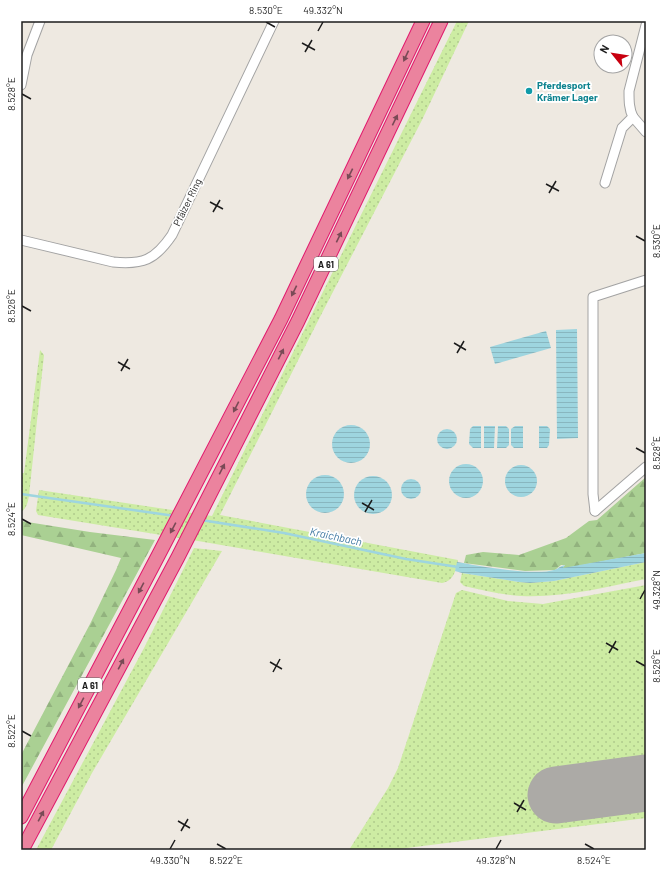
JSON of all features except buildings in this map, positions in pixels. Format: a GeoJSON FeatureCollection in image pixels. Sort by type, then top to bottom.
{"type":"FeatureCollection","features":[{"type":"Feature","properties":{"kind":"highway","name":"A 61"},"geometry":{"type":"LineString","coordinates":[[21,817],[187,502],[281,318],[423,21]]}},
{"type":"Feature","properties":{"kind":"highway","name":"A 61"},"geometry":{"type":"LineString","coordinates":[[22,850],[178,557],[298,321],[442,21]]}},
{"type":"Feature","properties":{"kind":"street"},"geometry":{"type":"LineString","coordinates":[[21,85],[27,55],[40,21]]}},
{"type":"Feature","properties":{"kind":"street","name":"Pfälzer Ring"},"geometry":{"type":"LineString","coordinates":[[21,240],[113,262],[129,264],[155,255],[163,248],[172,235],[274,21]]}},
{"type":"Feature","properties":{"kind":"street"},"geometry":{"type":"LineString","coordinates":[[646,25],[629,92],[629,101],[633,117],[646,132]]}},
{"type":"Feature","properties":{"kind":"street"},"geometry":{"type":"LineString","coordinates":[[605,183],[622,128],[633,117]]}},
{"type":"Feature","properties":{"kind":"street"},"geometry":{"type":"LineString","coordinates":[[646,280],[593,297],[593,494],[595,511],[646,467]]}},
{"type":"Feature","properties":{"kind":"green space"},"geometry":{"type":"Polygon","coordinates":[[[457,21],[469,21],[422,120],[220,515],[458,560],[452,577],[446,582],[442,583],[38,515],[36,511],[39,490],[212,516],[457,21]]]}},
{"type":"Feature","properties":{"kind":"green space"},"geometry":{"type":"Polygon","coordinates":[[[40,350],[44,355],[29,493],[26,507],[21,512],[21,473],[24,473],[40,350]]]}},
{"type":"Feature","properties":{"kind":"green space"},"geometry":{"type":"Polygon","coordinates":[[[646,477],[646,553],[562,569],[565,565],[561,565],[555,570],[525,571],[464,563],[466,555],[483,552],[519,555],[566,538],[589,521],[597,520],[646,477]]]}},
{"type":"Feature","properties":{"kind":"green space"},"geometry":{"type":"Polygon","coordinates":[[[21,521],[90,532],[155,540],[21,788],[21,755],[90,624],[121,558],[21,535],[21,521]]]}},
{"type":"Feature","properties":{"kind":"green space"},"geometry":{"type":"Polygon","coordinates":[[[194,548],[222,551],[92,773],[51,850],[36,850],[144,648],[194,548]]]}},
{"type":"Feature","properties":{"kind":"green space"},"geometry":{"type":"Polygon","coordinates":[[[646,562],[646,579],[569,594],[537,596],[507,595],[464,586],[460,582],[462,573],[530,583],[554,581],[646,562]]]}},
{"type":"Feature","properties":{"kind":"green space"},"geometry":{"type":"Polygon","coordinates":[[[646,585],[646,818],[391,850],[349,850],[388,788],[398,768],[456,593],[462,590],[508,601],[543,604],[646,585]]]}},
{"type":"Feature","properties":{"kind":"water"},"geometry":{"type":"Polygon","coordinates":[[[577,329],[578,438],[557,439],[556,330],[577,329]]]}},
{"type":"Feature","properties":{"kind":"water"},"geometry":{"type":"Polygon","coordinates":[[[546,331],[551,348],[495,364],[490,347],[546,331]]]}},
{"type":"Feature","properties":{"kind":"water"},"geometry":{"type":"Polygon","coordinates":[[[347,425],[355,425],[362,428],[367,433],[370,444],[367,455],[362,460],[355,463],[347,463],[340,460],[335,455],[332,448],[332,440],[335,433],[340,428],[347,425]]]}},
{"type":"Feature","properties":{"kind":"water"},"geometry":{"type":"Polygon","coordinates":[[[473,426],[481,426],[481,448],[473,448],[469,444],[470,429],[473,426]]]}},
{"type":"Feature","properties":{"kind":"water"},"geometry":{"type":"Polygon","coordinates":[[[484,426],[495,426],[494,448],[484,448],[484,426]]]}},
{"type":"Feature","properties":{"kind":"water"},"geometry":{"type":"Polygon","coordinates":[[[498,426],[506,426],[509,429],[509,445],[506,448],[497,448],[498,426]]]}},
{"type":"Feature","properties":{"kind":"water"},"geometry":{"type":"Polygon","coordinates":[[[515,426],[523,426],[523,448],[514,448],[511,445],[511,429],[515,426]]]}},
{"type":"Feature","properties":{"kind":"water"},"geometry":{"type":"Polygon","coordinates":[[[539,426],[547,426],[550,429],[549,445],[547,448],[539,448],[539,426]]]}},
{"type":"Feature","properties":{"kind":"water"},"geometry":{"type":"Polygon","coordinates":[[[447,429],[454,432],[457,439],[454,446],[447,449],[440,446],[437,439],[440,432],[447,429]]]}},
{"type":"Feature","properties":{"kind":"water"},"geometry":{"type":"Polygon","coordinates":[[[466,464],[478,469],[483,481],[478,493],[466,498],[454,493],[449,481],[454,469],[466,464]]]}},
{"type":"Feature","properties":{"kind":"water"},"geometry":{"type":"Polygon","coordinates":[[[518,465],[524,465],[534,472],[537,481],[536,487],[530,494],[524,497],[518,497],[508,490],[505,484],[505,478],[512,468],[518,465]]]}},
{"type":"Feature","properties":{"kind":"water"},"geometry":{"type":"Polygon","coordinates":[[[321,475],[329,475],[336,478],[341,483],[344,494],[341,505],[336,510],[329,513],[321,513],[314,510],[309,505],[306,498],[306,490],[309,483],[314,478],[321,475]]]}},
{"type":"Feature","properties":{"kind":"water"},"geometry":{"type":"Polygon","coordinates":[[[369,476],[377,476],[384,479],[389,484],[392,495],[389,506],[384,511],[377,514],[369,514],[362,511],[357,506],[354,499],[354,491],[357,484],[362,479],[369,476]]]}},
{"type":"Feature","properties":{"kind":"water"},"geometry":{"type":"Polygon","coordinates":[[[411,479],[418,482],[421,489],[418,496],[411,499],[404,496],[401,489],[404,482],[411,479]]]}},
{"type":"Feature","properties":{"kind":"water"},"geometry":{"type":"Polygon","coordinates":[[[646,553],[646,562],[554,581],[530,583],[519,582],[455,571],[457,562],[506,570],[545,572],[555,570],[565,565],[563,568],[646,553]]]}},
{"type":"Feature","properties":{"kind":"waterway","name":"Kraichbach"},"geometry":{"type":"LineString","coordinates":[[21,494],[175,516]]}},
{"type":"Feature","properties":{"kind":"waterway","name":"Kraichbach"},"geometry":{"type":"LineString","coordinates":[[201,520],[284,533],[406,559],[458,567]]}},
{"type":"Feature","properties":{"kind":"runway"},"geometry":{"type":"LineString","coordinates":[[556,795],[646,783]]}},
{"type":"Feature","properties":{"kind":"place","name":"Pferdesport Krämer Lager"},"geometry":{"type":"Point","coordinates":[529,91]}}]}
